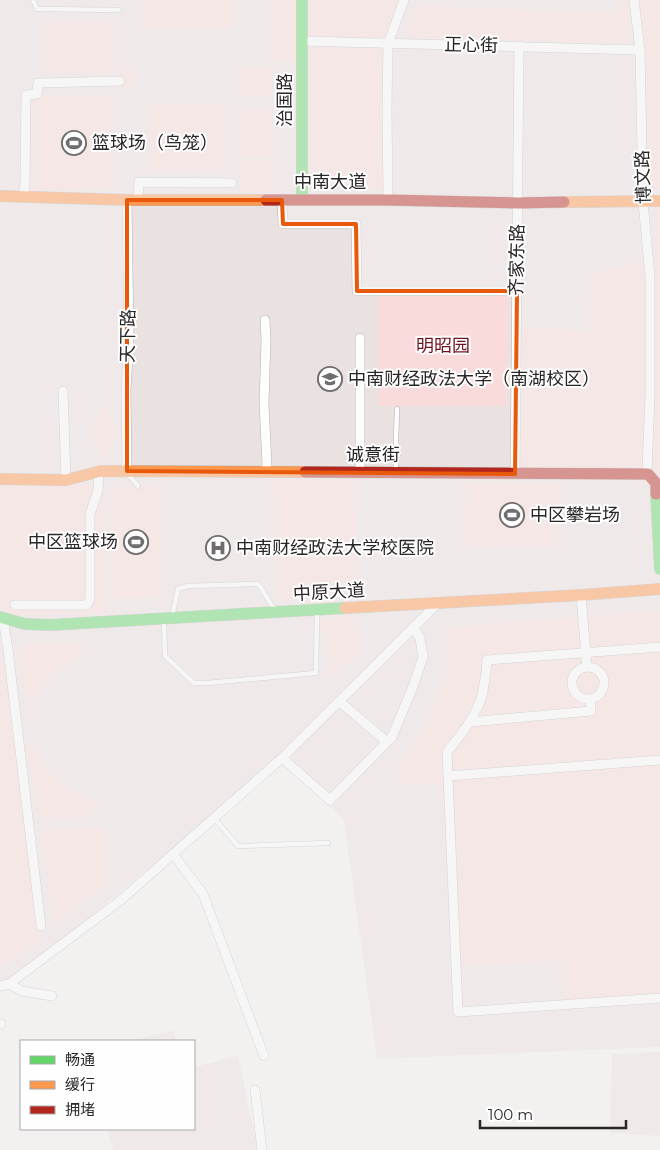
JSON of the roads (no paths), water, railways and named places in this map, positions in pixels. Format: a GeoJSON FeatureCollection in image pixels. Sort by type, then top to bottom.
{"type":"FeatureCollection","features":[{"type":"Feature","properties":{"kind":"main road","name":"治国路"},"geometry":{"type":"LineString","coordinates":[[302,0],[302,200]]}},
{"type":"Feature","properties":{"kind":"main road","name":"中南大道"},"geometry":{"type":"LineString","coordinates":[[0,196],[132,200],[388,200],[518,204],[660,202]]}},
{"type":"Feature","properties":{"kind":"main road","name":"诚意街"},"geometry":{"type":"LineString","coordinates":[[0,479],[66,480],[99,471],[648,474]]}},
{"type":"Feature","properties":{"kind":"main road"},"geometry":{"type":"LineString","coordinates":[[648,474],[656,483],[660,570]]}},
{"type":"Feature","properties":{"kind":"main road","name":"中原大道"},"geometry":{"type":"LineString","coordinates":[[1,617],[37,625],[660,589]]}},
{"type":"Feature","properties":{"kind":"street"},"geometry":{"type":"LineString","coordinates":[[388,200],[388,44],[404,0]]}},
{"type":"Feature","properties":{"kind":"street","name":"博文路"},"geometry":{"type":"LineString","coordinates":[[634,0],[640,50],[643,202],[650,276],[648,474]]}},
{"type":"Feature","properties":{"kind":"street","name":"正心街"},"geometry":{"type":"LineString","coordinates":[[302,41],[640,50]]}},
{"type":"Feature","properties":{"kind":"street","name":"齐家东路"},"geometry":{"type":"LineString","coordinates":[[515,474],[519,46]]}},
{"type":"Feature","properties":{"kind":"street"},"geometry":{"type":"LineString","coordinates":[[23,196],[25,184],[26,95],[38,94],[38,82],[120,81]]}},
{"type":"Feature","properties":{"kind":"street"},"geometry":{"type":"LineString","coordinates":[[132,200],[139,182],[232,183]]}},
{"type":"Feature","properties":{"kind":"street","name":"天下路"},"geometry":{"type":"LineString","coordinates":[[127,471],[126,391],[132,200]]}},
{"type":"Feature","properties":{"kind":"street"},"geometry":{"type":"LineString","coordinates":[[282,200],[283,224],[356,224],[357,291],[517,291]]}},
{"type":"Feature","properties":{"kind":"street"},"geometry":{"type":"LineString","coordinates":[[265,320],[264,404],[267,465],[265,472]]}},
{"type":"Feature","properties":{"kind":"street"},"geometry":{"type":"LineString","coordinates":[[360,338],[360,472]]}},
{"type":"Feature","properties":{"kind":"street"},"geometry":{"type":"LineString","coordinates":[[62,391],[66,480]]}},
{"type":"Feature","properties":{"kind":"street"},"geometry":{"type":"LineString","coordinates":[[15,605],[86,605],[90,600],[90,514],[98,491],[99,471]]}},
{"type":"Feature","properties":{"kind":"street"},"geometry":{"type":"LineString","coordinates":[[582,595],[587,667]]}},
{"type":"Feature","properties":{"kind":"street"},"geometry":{"type":"LineString","coordinates":[[5,985],[121,900],[214,818],[282,758],[438,603]]}},
{"type":"Feature","properties":{"kind":"street"},"geometry":{"type":"LineString","coordinates":[[1,617],[8,650],[41,926]]}},
{"type":"Feature","properties":{"kind":"street"},"geometry":{"type":"LineString","coordinates":[[282,758],[330,800],[392,736],[423,657],[420,638],[413,627]]}},
{"type":"Feature","properties":{"kind":"street"},"geometry":{"type":"LineString","coordinates":[[660,647],[487,660],[482,694],[477,708],[470,722],[447,752],[458,1012],[660,998]]}},
{"type":"Feature","properties":{"kind":"street"},"geometry":{"type":"LineString","coordinates":[[587,667],[592,667],[600,673],[604,682],[601,692],[590,699],[577,694],[572,685],[574,675],[582,668],[587,667]]}},
{"type":"Feature","properties":{"kind":"street"},"geometry":{"type":"LineString","coordinates":[[470,722],[591,712],[590,699]]}},
{"type":"Feature","properties":{"kind":"street"},"geometry":{"type":"LineString","coordinates":[[339,701],[387,742]]}},
{"type":"Feature","properties":{"kind":"street"},"geometry":{"type":"LineString","coordinates":[[448,776],[660,760]]}},
{"type":"Feature","properties":{"kind":"street"},"geometry":{"type":"LineString","coordinates":[[173,854],[203,894],[264,1056]]}},
{"type":"Feature","properties":{"kind":"street"},"geometry":{"type":"LineString","coordinates":[[5,985],[22,991],[52,996]]}},
{"type":"Feature","properties":{"kind":"street"},"geometry":{"type":"LineString","coordinates":[[255,1090],[262,1150]]}},
{"type":"Feature","properties":{"kind":"lane"},"geometry":{"type":"LineString","coordinates":[[33,0],[37,9],[119,10]]}},
{"type":"Feature","properties":{"kind":"lane"},"geometry":{"type":"LineString","coordinates":[[395,473],[398,454],[396,442],[397,409]]}},
{"type":"Feature","properties":{"kind":"lane"},"geometry":{"type":"LineString","coordinates":[[127,471],[138,486]]}},
{"type":"Feature","properties":{"kind":"lane"},"geometry":{"type":"LineString","coordinates":[[278,612],[258,584],[188,586],[178,589],[168,618],[165,656],[194,683],[316,673],[317,610]]}},
{"type":"Feature","properties":{"kind":"lane"},"geometry":{"type":"LineString","coordinates":[[214,818],[238,846],[328,843]]}},
{"type":"Feature","properties":{"kind":"place","name":"篮球场（鸟笼）"},"geometry":{"type":"Point","coordinates":[74,143]}},
{"type":"Feature","properties":{"kind":"place","name":"中南财经政法大学（南湖校区）"},"geometry":{"type":"Point","coordinates":[330,379]}},
{"type":"Feature","properties":{"kind":"place","name":"中区攀岩场"},"geometry":{"type":"Point","coordinates":[512,515]}},
{"type":"Feature","properties":{"kind":"place","name":"中区篮球场"},"geometry":{"type":"Point","coordinates":[136,542]}},
{"type":"Feature","properties":{"kind":"place","name":"中南财经政法大学校医院"},"geometry":{"type":"Point","coordinates":[218,548]}},
{"type":"Feature","properties":{"kind":"park label","name":"明昭园"},"geometry":{"type":"Point","coordinates":[443,346]}}]}
